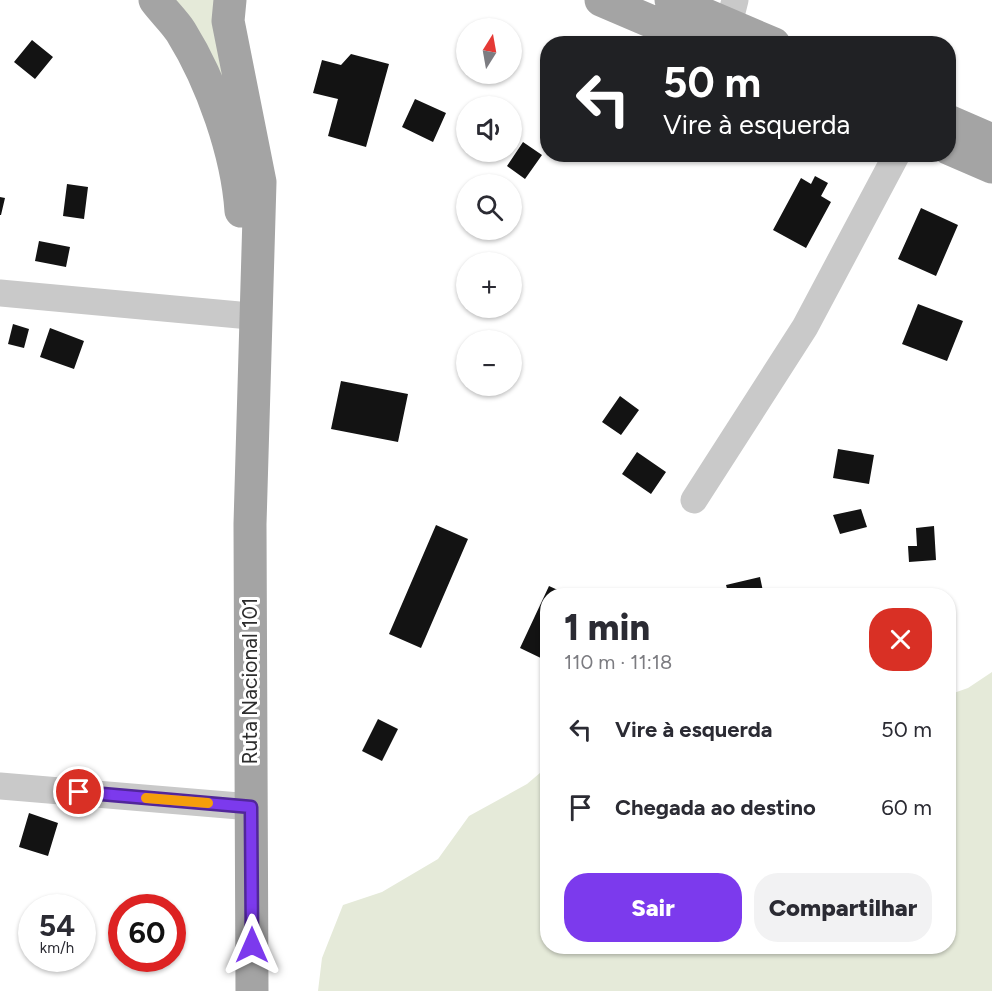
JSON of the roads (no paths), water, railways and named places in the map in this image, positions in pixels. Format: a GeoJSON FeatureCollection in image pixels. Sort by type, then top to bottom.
{"type":"FeatureCollection","features":[{"type":"Feature","properties":{"kind":"main road","name":"Ruta Nacional 101"},"geometry":{"type":"LineString","coordinates":[[155,0],[181,32],[213,96],[239,188],[255,371]]}},
{"type":"Feature","properties":{"kind":"main road","name":"Ruta Nacional 101"},"geometry":{"type":"LineString","coordinates":[[230,0],[228,21],[260,182],[250,524],[252,991]]}},
{"type":"Feature","properties":{"kind":"main road"},"geometry":{"type":"LineString","coordinates":[[601,0],[685,36]]}},
{"type":"Feature","properties":{"kind":"main road"},"geometry":{"type":"LineString","coordinates":[[671,0],[732,12],[764,36]]}},
{"type":"Feature","properties":{"kind":"main road"},"geometry":{"type":"LineString","coordinates":[[956,124],[992,140]]}},
{"type":"Feature","properties":{"kind":"main road"},"geometry":{"type":"LineString","coordinates":[[956,151],[992,167]]}},
{"type":"Feature","properties":{"kind":"street"},"geometry":{"type":"LineString","coordinates":[[694,500],[805,327],[893,162]]}},
{"type":"Feature","properties":{"kind":"street"},"geometry":{"type":"LineString","coordinates":[[0,293],[250,316]]}},
{"type":"Feature","properties":{"kind":"street"},"geometry":{"type":"LineString","coordinates":[[0,786],[251,807]]}}]}
